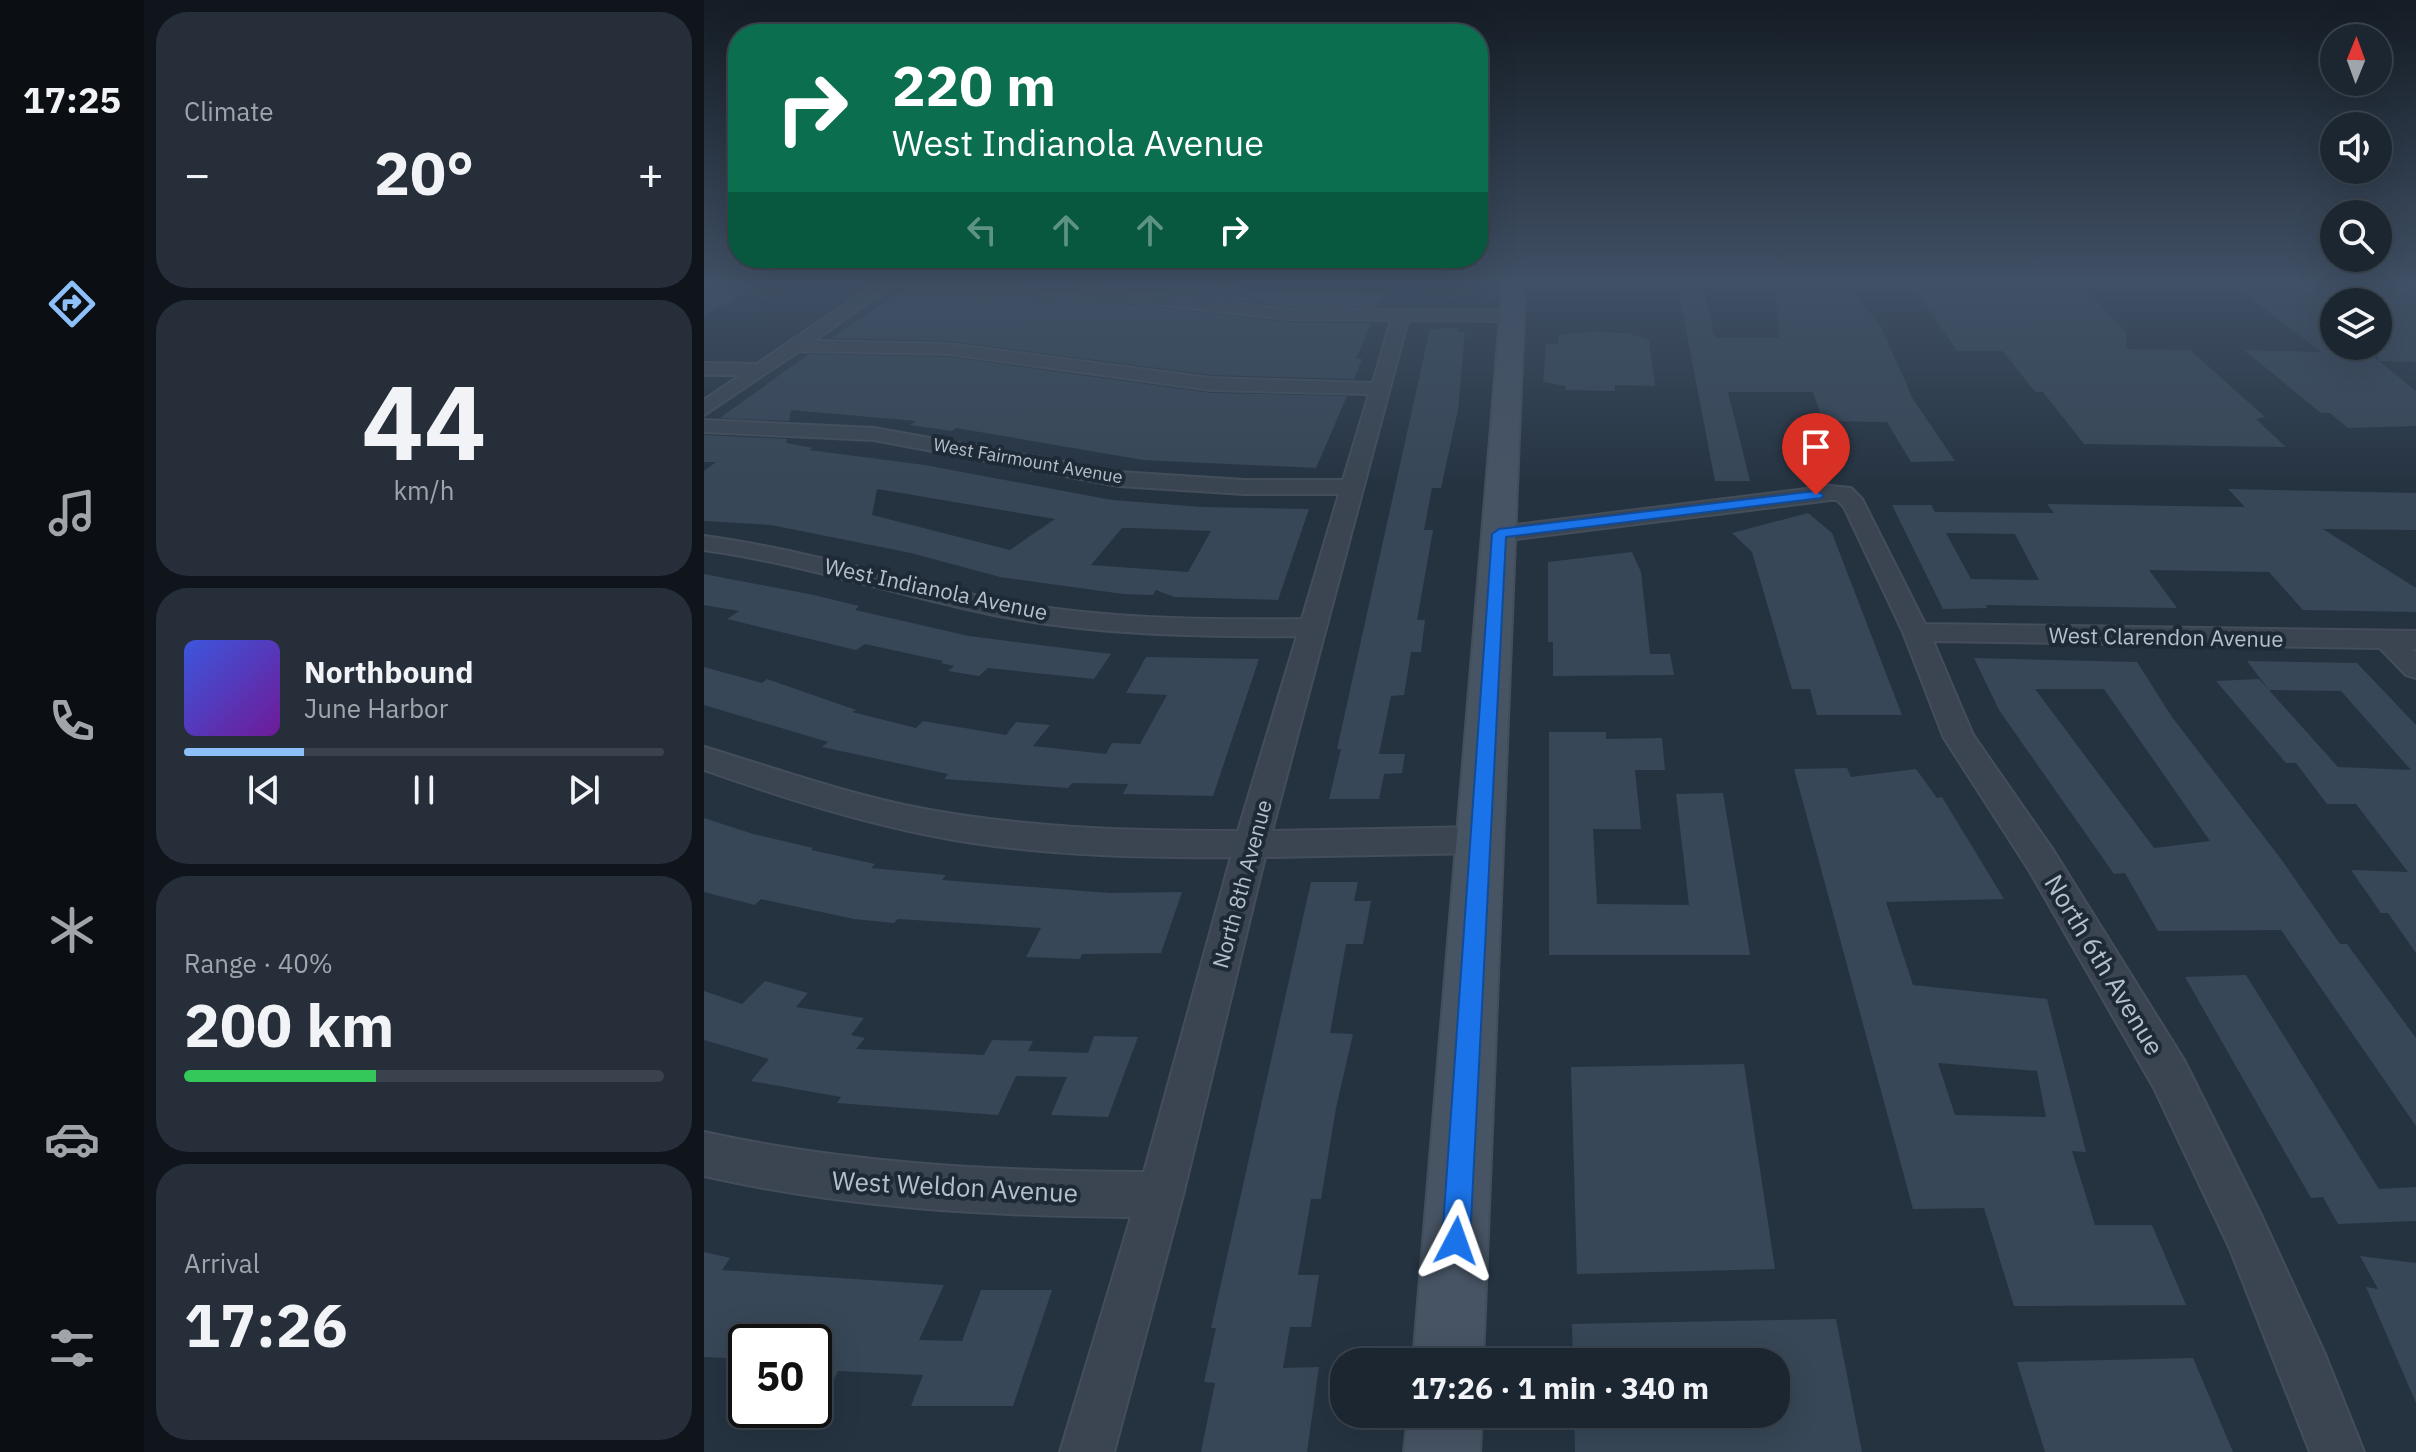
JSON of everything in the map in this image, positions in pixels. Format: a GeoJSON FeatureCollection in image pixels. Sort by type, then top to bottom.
{"type":"FeatureCollection","features":[{"type":"Feature","properties":{"kind":"main road"},"geometry":{"type":"LineString","coordinates":[[1449,1348],[1509,351]]}},
{"type":"Feature","properties":{"kind":"main road"},"geometry":{"type":"LineString","coordinates":[[1442,1452],[1444,1428]]}},
{"type":"Feature","properties":{"kind":"street"},"geometry":{"type":"LineString","coordinates":[[704,409],[789,351]]}},
{"type":"Feature","properties":{"kind":"street"},"geometry":{"type":"LineString","coordinates":[[962,351],[1211,384],[1380,389]]}},
{"type":"Feature","properties":{"kind":"street","name":"North 8th Avenue"},"geometry":{"type":"LineString","coordinates":[[1087,1452],[1160,1195],[1252,842],[1391,351]]}},
{"type":"Feature","properties":{"kind":"street"},"geometry":{"type":"LineString","coordinates":[[704,369],[761,370]]}},
{"type":"Feature","properties":{"kind":"street","name":"West Fairmount Avenue"},"geometry":{"type":"LineString","coordinates":[[704,426],[874,434],[1119,479],[1245,487],[1353,487]]}},
{"type":"Feature","properties":{"kind":"street","name":"North 6th Avenue"},"geometry":{"type":"LineString","coordinates":[[1499,534],[1843,493],[1858,510],[1916,632],[1959,738],[2041,860],[2169,1074],[2246,1233],[2306,1370],[2337,1452]]}},
{"type":"Feature","properties":{"kind":"street","name":"West Indianola Avenue"},"geometry":{"type":"LineString","coordinates":[[704,543],[816,562],[996,607],[1042,614],[1148,625],[1314,627]]}},
{"type":"Feature","properties":{"kind":"street","name":"West Clarendon Avenue"},"geometry":{"type":"LineString","coordinates":[[1916,632],[2416,640]]}},
{"type":"Feature","properties":{"kind":"street"},"geometry":{"type":"LineString","coordinates":[[2386,639],[2416,669]]}},
{"type":"Feature","properties":{"kind":"street"},"geometry":{"type":"LineString","coordinates":[[704,758],[867,810],[1025,837],[1134,843],[1481,840]]}},
{"type":"Feature","properties":{"kind":"street","name":"West Weldon Avenue"},"geometry":{"type":"LineString","coordinates":[[704,1154],[833,1181],[918,1190],[1160,1195]]}},
{"type":"Feature","properties":{"kind":"building"},"geometry":{"type":"Polygon","coordinates":[[[1024,351],[1359,351],[1356,359],[1362,359],[1354,379],[1211,375],[1024,351]]]}},
{"type":"Feature","properties":{"kind":"building"},"geometry":{"type":"Polygon","coordinates":[[[1425,351],[1463,351],[1458,410],[1441,488],[1432,488],[1424,530],[1433,530],[1417,620],[1425,620],[1421,652],[1411,652],[1404,695],[1391,696],[1379,754],[1405,754],[1402,773],[1384,774],[1379,799],[1329,799],[1341,749],[1337,749],[1425,351]]]}},
{"type":"Feature","properties":{"kind":"building"},"geometry":{"type":"Polygon","coordinates":[[[1545,351],[1650,351],[1655,386],[1615,385],[1615,391],[1565,390],[1566,386],[1543,382],[1545,351]]]}},
{"type":"Feature","properties":{"kind":"building"},"geometry":{"type":"Polygon","coordinates":[[[1690,351],[1892,351],[1913,399],[1955,461],[1911,462],[1887,422],[1823,421],[1813,392],[1728,392],[1750,481],[1715,481],[1690,351]]]}},
{"type":"Feature","properties":{"kind":"building"},"geometry":{"type":"Polygon","coordinates":[[[1957,351],[2191,351],[2265,417],[2256,419],[2286,447],[2084,444],[2043,392],[2035,392],[2003,351],[1957,351]]]}},
{"type":"Feature","properties":{"kind":"building"},"geometry":{"type":"Polygon","coordinates":[[[2245,351],[2320,352],[2320,360],[2392,360],[2392,351],[2416,351],[2416,362],[2379,361],[2416,391],[2416,426],[2348,428],[2330,413],[2321,413],[2245,351]]]}},
{"type":"Feature","properties":{"kind":"building"},"geometry":{"type":"Polygon","coordinates":[[[809,354],[949,357],[1211,393],[1347,396],[1316,468],[1143,460],[956,428],[952,431],[910,425],[916,421],[791,410],[789,421],[720,418],[809,354]]]}},
{"type":"Feature","properties":{"kind":"building"},"geometry":{"type":"Polygon","coordinates":[[[704,435],[787,439],[786,443],[813,448],[809,450],[925,465],[1112,500],[1202,507],[1309,509],[1278,600],[1174,597],[1156,590],[1153,595],[1123,594],[1000,577],[911,553],[771,525],[704,521],[704,471],[716,462],[704,462],[704,435]],[[877,489],[872,515],[1010,550],[1055,519],[877,489]],[[1122,528],[1091,565],[1188,572],[1211,531],[1133,528],[1122,528]]]}},
{"type":"Feature","properties":{"kind":"building"},"geometry":{"type":"Polygon","coordinates":[[[2228,489],[2416,493],[2416,530],[2323,529],[2416,588],[2416,612],[2303,610],[2269,572],[2149,570],[2177,608],[1986,605],[1987,608],[1943,609],[1892,505],[1931,505],[1935,512],[2054,513],[2047,504],[2245,507],[2228,489]],[[1946,533],[1971,579],[2039,580],[2015,534],[1946,533]]]}},
{"type":"Feature","properties":{"kind":"building"},"geometry":{"type":"Polygon","coordinates":[[[1808,513],[1832,533],[1902,715],[1817,715],[1810,689],[1792,689],[1752,552],[1732,533],[1808,513]]]}},
{"type":"Feature","properties":{"kind":"building"},"geometry":{"type":"Polygon","coordinates":[[[1632,552],[1641,572],[1650,654],[1670,654],[1674,675],[1553,676],[1553,642],[1548,642],[1548,562],[1632,552]]]}},
{"type":"Feature","properties":{"kind":"building"},"geometry":{"type":"Polygon","coordinates":[[[704,574],[814,595],[859,606],[855,610],[969,636],[1111,654],[1094,679],[988,668],[979,676],[948,671],[954,666],[941,663],[943,661],[865,644],[856,650],[727,619],[739,611],[704,605],[704,574]]]}},
{"type":"Feature","properties":{"kind":"building"},"geometry":{"type":"Polygon","coordinates":[[[1146,657],[1259,659],[1213,796],[1123,794],[1128,784],[1072,783],[1068,788],[944,779],[948,774],[822,747],[828,742],[704,705],[704,667],[762,683],[767,679],[856,710],[852,712],[916,728],[923,721],[1006,735],[1016,722],[1050,725],[1033,746],[1106,754],[1112,743],[1140,744],[1167,695],[1126,693],[1146,657]]]}},
{"type":"Feature","properties":{"kind":"building"},"geometry":{"type":"Polygon","coordinates":[[[1974,658],[2137,662],[2172,717],[2281,859],[2340,944],[2347,944],[2416,1038],[2416,1126],[2281,930],[2158,931],[2125,873],[2114,874],[1999,710],[1974,658]],[[2035,689],[2154,848],[2210,841],[2104,689],[2035,689]]]}},
{"type":"Feature","properties":{"kind":"building"},"geometry":{"type":"Polygon","coordinates":[[[2247,661],[2357,663],[2416,725],[2416,953],[2388,913],[2381,913],[2351,870],[2408,872],[2356,804],[2327,804],[2296,763],[2286,763],[2216,681],[2259,679],[2338,767],[2411,770],[2341,691],[2269,690],[2247,661]]]}},
{"type":"Feature","properties":{"kind":"building"},"geometry":{"type":"Polygon","coordinates":[[[1549,732],[1606,732],[1606,739],[1662,738],[1665,770],[1635,770],[1641,829],[1593,829],[1597,904],[1689,905],[1676,794],[1723,793],[1750,955],[1549,955],[1549,732]]]}},
{"type":"Feature","properties":{"kind":"building"},"geometry":{"type":"Polygon","coordinates":[[[1847,768],[1851,777],[1916,769],[1937,798],[1942,797],[2004,899],[1886,902],[1913,985],[2047,999],[2086,1152],[2072,1151],[2095,1225],[2152,1225],[2186,1305],[2014,1306],[1984,1208],[1913,1209],[1794,769],[1847,768]],[[1938,1063],[1955,1115],[2046,1117],[2037,1071],[1938,1063]]]}},
{"type":"Feature","properties":{"kind":"building"},"geometry":{"type":"Polygon","coordinates":[[[704,818],[753,834],[813,848],[811,850],[875,864],[871,868],[946,875],[942,880],[1110,893],[1182,892],[1161,953],[1082,954],[1080,959],[1026,957],[1041,928],[854,919],[761,899],[755,905],[704,892],[704,818]]]}},
{"type":"Feature","properties":{"kind":"building"},"geometry":{"type":"Polygon","coordinates":[[[1311,882],[1358,882],[1354,901],[1371,901],[1363,944],[1346,944],[1330,1033],[1353,1034],[1336,1108],[1321,1199],[1311,1199],[1298,1275],[1319,1275],[1311,1327],[1290,1327],[1283,1368],[1319,1367],[1307,1452],[1201,1452],[1215,1383],[1204,1382],[1216,1328],[1211,1328],[1311,882]]]}},
{"type":"Feature","properties":{"kind":"building"},"geometry":{"type":"Polygon","coordinates":[[[2246,975],[2379,1189],[2416,1187],[2416,1221],[2338,1224],[2323,1197],[2311,1198],[2185,977],[2246,975]]]}},
{"type":"Feature","properties":{"kind":"building"},"geometry":{"type":"Polygon","coordinates":[[[765,981],[808,993],[796,1007],[864,1018],[851,1035],[865,1038],[856,1049],[984,1055],[992,1040],[1033,1041],[1028,1051],[1088,1053],[1094,1036],[1138,1037],[1108,1117],[1051,1115],[1067,1077],[1016,1076],[998,1115],[837,1103],[841,1097],[751,1081],[769,1059],[704,1040],[704,991],[742,1004],[765,981]]]}},
{"type":"Feature","properties":{"kind":"building"},"geometry":{"type":"Polygon","coordinates":[[[1744,1064],[1775,1269],[1577,1274],[1571,1067],[1744,1064]]]}},
{"type":"Feature","properties":{"kind":"building"},"geometry":{"type":"Polygon","coordinates":[[[704,1252],[730,1258],[722,1270],[944,1285],[919,1340],[962,1341],[981,1290],[1052,1290],[1013,1406],[911,1406],[923,1375],[838,1371],[832,1383],[832,1324],[728,1324],[728,1358],[704,1357],[704,1252]]]}},
{"type":"Feature","properties":{"kind":"building"},"geometry":{"type":"Polygon","coordinates":[[[2360,1256],[2416,1263],[2416,1403],[2366,1287],[2378,1289],[2360,1256]]]}},
{"type":"Feature","properties":{"kind":"building"},"geometry":{"type":"Polygon","coordinates":[[[1836,1319],[1862,1452],[1575,1452],[1574,1428],[1790,1428],[1790,1348],[1573,1348],[1572,1324],[1836,1319]]]}},
{"type":"Feature","properties":{"kind":"building"},"geometry":{"type":"Polygon","coordinates":[[[2193,1358],[2233,1452],[2045,1452],[2017,1362],[2193,1358]]]}},
{"type":"Feature","properties":{"kind":"route"},"geometry":{"type":"LineString","coordinates":[[1456,1241],[1499,534],[1816,495]]}}]}
